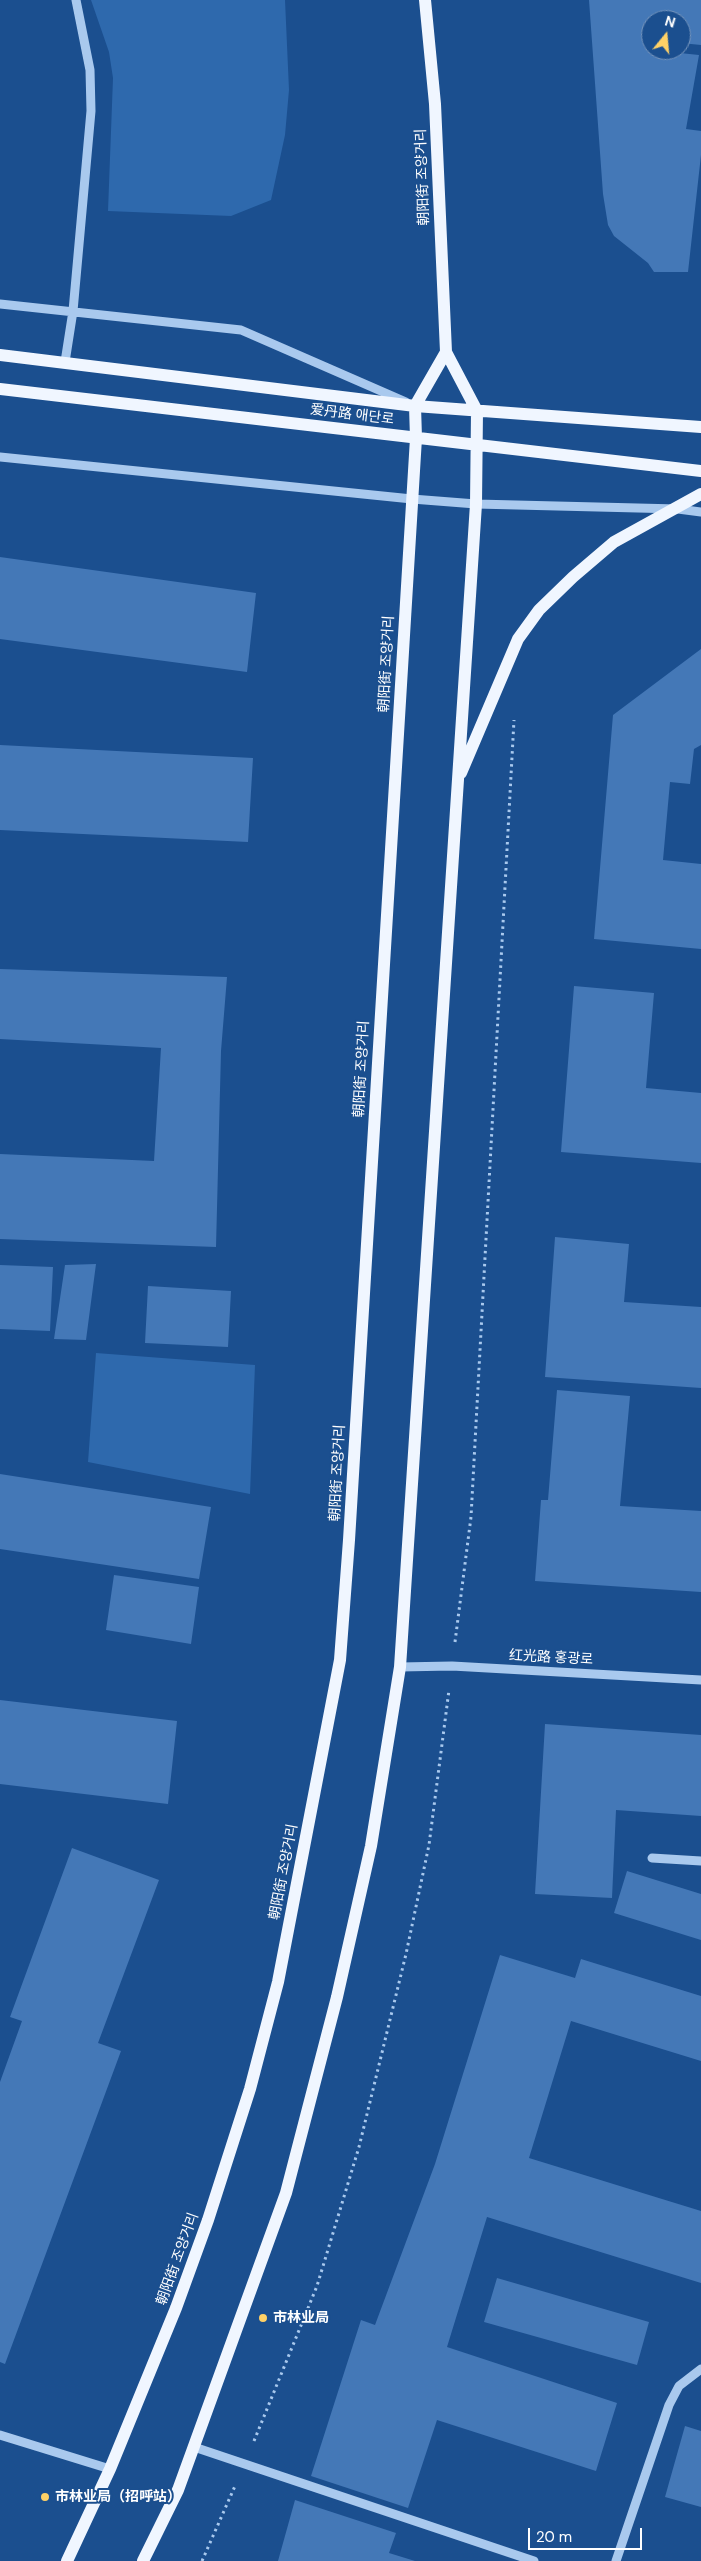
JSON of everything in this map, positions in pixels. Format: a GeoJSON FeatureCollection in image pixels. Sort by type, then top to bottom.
{"type":"FeatureCollection","features":[{"type":"Feature","properties":{"kind":"main road","name":"朝阳街 조양거리"},"geometry":{"type":"LineString","coordinates":[[143,2561],[178,2490],[289,2184],[337,1997],[371,1846],[400,1667],[476,504],[477,411],[446,352],[435,104],[425,0]]}},
{"type":"Feature","properties":{"kind":"main road"},"geometry":{"type":"LineString","coordinates":[[415,406],[446,352]]}},
{"type":"Feature","properties":{"kind":"main road","name":"爱丹路 애단로"},"geometry":{"type":"LineString","coordinates":[[0,355],[415,406],[701,427]]}},
{"type":"Feature","properties":{"kind":"main road","name":"爱丹路 애단로"},"geometry":{"type":"LineString","coordinates":[[0,389],[701,471]]}},
{"type":"Feature","properties":{"kind":"main road","name":"朝阳街 조양거리"},"geometry":{"type":"LineString","coordinates":[[67,2561],[110,2469],[180,2299],[208,2220],[250,2089],[278,1982],[340,1660],[416,438],[415,406]]}},
{"type":"Feature","properties":{"kind":"main road"},"geometry":{"type":"LineString","coordinates":[[457,782],[518,639],[540,610],[573,576],[614,542],[701,494]]}},
{"type":"Feature","properties":{"kind":"street"},"geometry":{"type":"LineString","coordinates":[[65,362],[73,311],[91,111],[90,70],[76,0]]}},
{"type":"Feature","properties":{"kind":"street","name":"爱丹路 애단로"},"geometry":{"type":"LineString","coordinates":[[0,304],[241,330],[415,406]]}},
{"type":"Feature","properties":{"kind":"street"},"geometry":{"type":"LineString","coordinates":[[0,457],[412,499],[476,504],[678,508],[701,512]]}},
{"type":"Feature","properties":{"kind":"street","name":"红光路 홍광로"},"geometry":{"type":"LineString","coordinates":[[400,1667],[452,1666],[701,1680]]}},
{"type":"Feature","properties":{"kind":"street"},"geometry":{"type":"LineString","coordinates":[[652,1858],[701,1861]]}},
{"type":"Feature","properties":{"kind":"street"},"geometry":{"type":"LineString","coordinates":[[616,2561],[669,2405],[679,2386],[701,2369]]}},
{"type":"Feature","properties":{"kind":"street"},"geometry":{"type":"LineString","coordinates":[[0,2435],[110,2469]]}},
{"type":"Feature","properties":{"kind":"street"},"geometry":{"type":"LineString","coordinates":[[194,2447],[534,2561]]}},
{"type":"Feature","properties":{"kind":"shaded area"},"geometry":{"type":"Polygon","coordinates":[[[91,0],[285,0],[289,90],[285,135],[271,200],[231,216],[108,211],[113,78],[109,52],[91,0]]]}},
{"type":"Feature","properties":{"kind":"shaded area"},"geometry":{"type":"Polygon","coordinates":[[[96,1353],[255,1365],[250,1494],[88,1462],[96,1353]]]}},
{"type":"Feature","properties":{"kind":"building"},"geometry":{"type":"Polygon","coordinates":[[[589,0],[701,0],[701,45],[691,44],[691,10],[641,10],[641,60],[691,60],[691,54],[699,55],[686,129],[701,131],[701,155],[688,272],[654,272],[648,263],[614,236],[608,225],[603,194],[589,0]]]}},
{"type":"Feature","properties":{"kind":"building"},"geometry":{"type":"Polygon","coordinates":[[[0,557],[256,593],[247,672],[0,639],[0,557]]]}},
{"type":"Feature","properties":{"kind":"building"},"geometry":{"type":"Polygon","coordinates":[[[701,649],[701,745],[694,749],[690,784],[670,782],[663,860],[701,864],[701,949],[594,939],[613,715],[701,649]]]}},
{"type":"Feature","properties":{"kind":"building"},"geometry":{"type":"Polygon","coordinates":[[[0,745],[253,758],[248,842],[0,830],[0,745]]]}},
{"type":"Feature","properties":{"kind":"building"},"geometry":{"type":"Polygon","coordinates":[[[0,969],[227,977],[221,1051],[216,1247],[0,1239],[0,1154],[154,1161],[161,1048],[0,1039],[0,969]]]}},
{"type":"Feature","properties":{"kind":"building"},"geometry":{"type":"Polygon","coordinates":[[[574,986],[654,993],[646,1088],[701,1093],[701,1163],[561,1152],[574,986]]]}},
{"type":"Feature","properties":{"kind":"building"},"geometry":{"type":"Polygon","coordinates":[[[555,1237],[629,1244],[624,1302],[701,1307],[701,1388],[545,1377],[555,1237]]]}},
{"type":"Feature","properties":{"kind":"building"},"geometry":{"type":"Polygon","coordinates":[[[96,1264],[86,1340],[54,1339],[65,1265],[96,1264]]]}},
{"type":"Feature","properties":{"kind":"building"},"geometry":{"type":"Polygon","coordinates":[[[0,1265],[53,1267],[50,1331],[0,1329],[0,1265]]]}},
{"type":"Feature","properties":{"kind":"building"},"geometry":{"type":"Polygon","coordinates":[[[148,1286],[231,1291],[228,1347],[145,1343],[148,1286]]]}},
{"type":"Feature","properties":{"kind":"building"},"geometry":{"type":"Polygon","coordinates":[[[557,1390],[630,1396],[620,1506],[701,1511],[701,1592],[535,1581],[541,1500],[548,1500],[557,1390]]]}},
{"type":"Feature","properties":{"kind":"building"},"geometry":{"type":"Polygon","coordinates":[[[0,1474],[211,1507],[199,1579],[0,1549],[0,1474]]]}},
{"type":"Feature","properties":{"kind":"building"},"geometry":{"type":"Polygon","coordinates":[[[114,1575],[199,1587],[191,1644],[106,1630],[114,1575]]]}},
{"type":"Feature","properties":{"kind":"building"},"geometry":{"type":"Polygon","coordinates":[[[0,1700],[177,1721],[168,1804],[0,1784],[0,1700]]]}},
{"type":"Feature","properties":{"kind":"building"},"geometry":{"type":"Polygon","coordinates":[[[545,1724],[701,1735],[701,1816],[616,1810],[612,1898],[535,1894],[545,1724]]]}},
{"type":"Feature","properties":{"kind":"building"},"geometry":{"type":"Polygon","coordinates":[[[72,1848],[159,1880],[98,2043],[121,2051],[5,2364],[0,2362],[0,2082],[22,2021],[10,2017],[72,1848]]]}},
{"type":"Feature","properties":{"kind":"building"},"geometry":{"type":"Polygon","coordinates":[[[627,1871],[701,1894],[701,1940],[614,1913],[627,1871]]]}},
{"type":"Feature","properties":{"kind":"building"},"geometry":{"type":"Polygon","coordinates":[[[500,1955],[575,1978],[581,1959],[701,1996],[701,2061],[571,2021],[529,2158],[701,2211],[701,2283],[487,2217],[447,2347],[617,2403],[596,2471],[437,2420],[408,2508],[311,2476],[361,2320],[375,2325],[435,2164],[500,1955]]]}},
{"type":"Feature","properties":{"kind":"building"},"geometry":{"type":"Polygon","coordinates":[[[497,2278],[649,2322],[637,2365],[484,2322],[497,2278]]]}},
{"type":"Feature","properties":{"kind":"building"},"geometry":{"type":"Polygon","coordinates":[[[685,2426],[701,2431],[701,2507],[665,2497],[685,2426]]]}},
{"type":"Feature","properties":{"kind":"building"},"geometry":{"type":"Polygon","coordinates":[[[295,2500],[396,2533],[389,2553],[415,2561],[278,2561],[295,2500]]]}},
{"type":"Feature","properties":{"kind":"place","name":"市林业局"},"geometry":{"type":"Point","coordinates":[263,2318]}},
{"type":"Feature","properties":{"kind":"place","name":"市林业局（招呼站）"},"geometry":{"type":"Point","coordinates":[45,2497]}}]}
